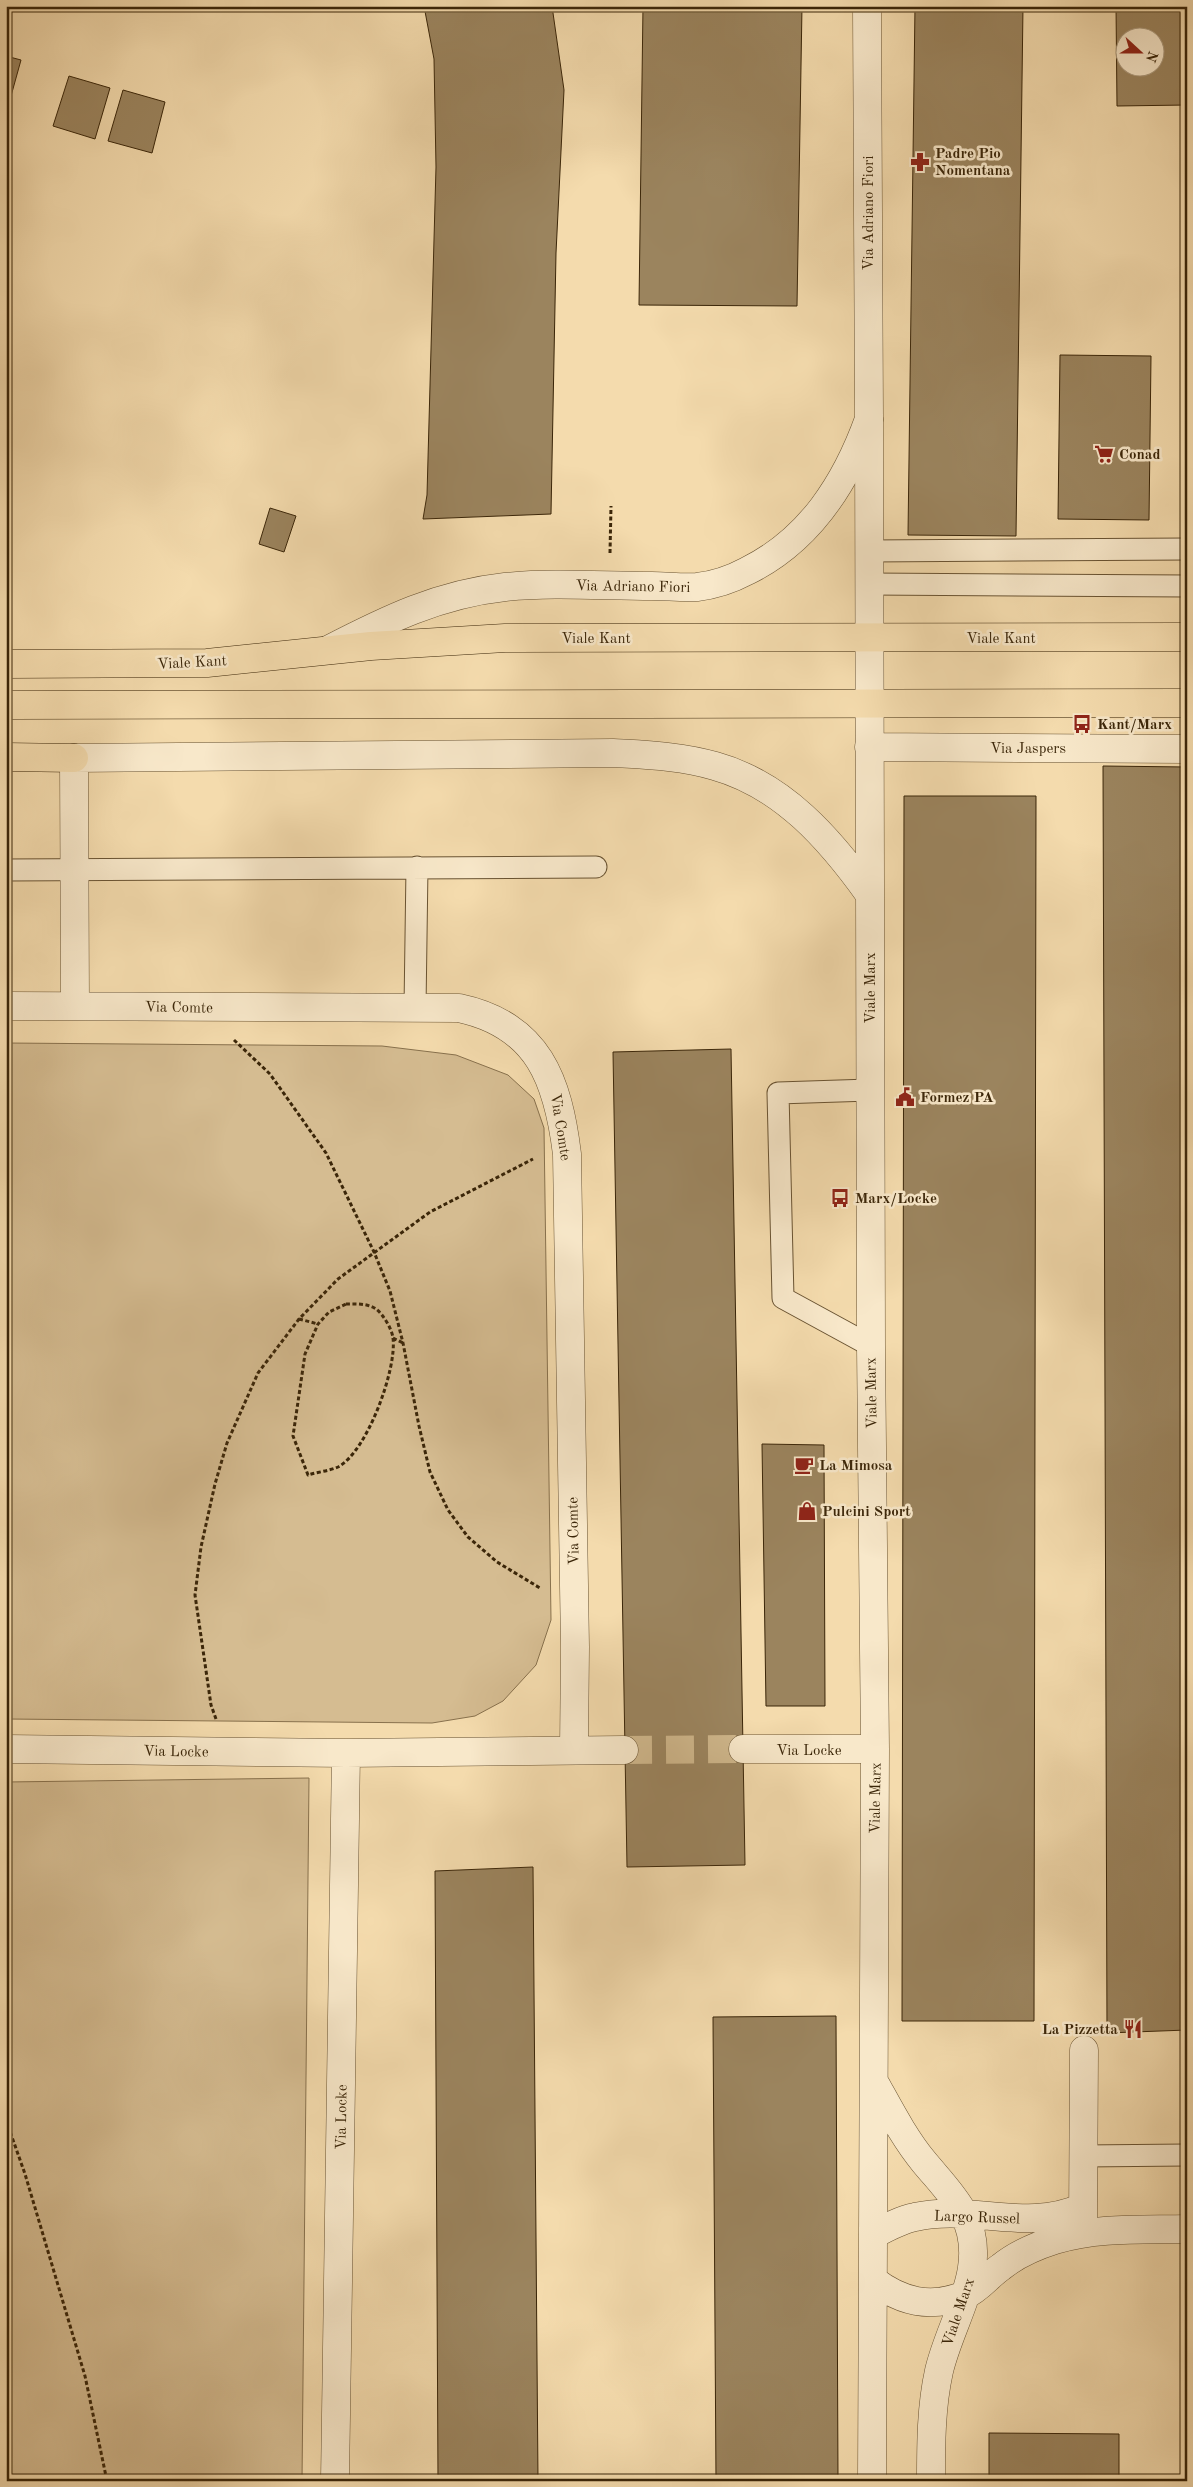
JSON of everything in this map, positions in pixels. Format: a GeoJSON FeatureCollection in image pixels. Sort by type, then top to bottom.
{"type":"FeatureCollection","features":[{"type":"Feature","properties":{"kind":"main road","name":"Viale Kant"},"geometry":{"type":"LineString","coordinates":[[6,664],[207,663],[406,643],[506,638],[1187,638]]}},
{"type":"Feature","properties":{"kind":"main road"},"geometry":{"type":"LineString","coordinates":[[6,705],[1187,703]]}},
{"type":"Feature","properties":{"kind":"main road"},"geometry":{"type":"LineString","coordinates":[[6,757],[74,758]]}},
{"type":"Feature","properties":{"kind":"street","name":"Via Adriano Fiori"},"geometry":{"type":"LineString","coordinates":[[867,6],[870,705]]}},
{"type":"Feature","properties":{"kind":"street","name":"Via Adriano Fiori"},"geometry":{"type":"LineString","coordinates":[[328,650],[408,610],[463,595],[518,586],[690,587],[708,585],[738,576],[770,559],[794,540],[822,511],[846,473],[869,419]]}},
{"type":"Feature","properties":{"kind":"street","name":"Viale Marx"},"geometry":{"type":"LineString","coordinates":[[870,705],[871,1346],[876,1749],[872,2481]]}},
{"type":"Feature","properties":{"kind":"street","name":"Via Jaspers"},"geometry":{"type":"LineString","coordinates":[[869,747],[1187,749]]}},
{"type":"Feature","properties":{"kind":"street"},"geometry":{"type":"LineString","coordinates":[[75,1006],[74,758],[612,753],[666,756],[699,762],[734,773],[769,791],[792,807],[833,846],[870,895]]}},
{"type":"Feature","properties":{"kind":"street","name":"Via Comte"},"geometry":{"type":"LineString","coordinates":[[6,1006],[459,1008],[478,1012],[516,1032],[544,1064],[557,1095],[566,1139],[574,1610],[574,1749]]}},
{"type":"Feature","properties":{"kind":"street","name":"Via Locke"},"geometry":{"type":"LineString","coordinates":[[6,1748],[346,1753],[574,1749],[624,1750]]}},
{"type":"Feature","properties":{"kind":"street","name":"Via Locke"},"geometry":{"type":"LineString","coordinates":[[743,1749],[876,1749]]}},
{"type":"Feature","properties":{"kind":"street","name":"Via Locke"},"geometry":{"type":"LineString","coordinates":[[335,2481],[346,1753]]}},
{"type":"Feature","properties":{"kind":"street"},"geometry":{"type":"LineString","coordinates":[[1083,2219],[1084,2050]]}},
{"type":"Feature","properties":{"kind":"street","name":"Viale Marx"},"geometry":{"type":"LineString","coordinates":[[874,2082],[904,2134],[964,2213],[971,2234],[974,2254],[966,2295],[943,2354],[937,2384],[931,2431],[931,2481]]}},
{"type":"Feature","properties":{"kind":"street","name":"Largo Russel"},"geometry":{"type":"LineString","coordinates":[[873,2235],[900,2221],[915,2217],[964,2213],[1033,2220],[1066,2214],[1083,2219],[1187,2229]]}},
{"type":"Feature","properties":{"kind":"street","name":"Largo Russel"},"geometry":{"type":"LineString","coordinates":[[872,2280],[897,2297],[914,2301],[941,2301],[966,2295],[1000,2267],[1083,2219]]}},
{"type":"Feature","properties":{"kind":"lane"},"geometry":{"type":"LineString","coordinates":[[869,551],[1187,549]]}},
{"type":"Feature","properties":{"kind":"lane"},"geometry":{"type":"LineString","coordinates":[[869,584],[1187,586]]}},
{"type":"Feature","properties":{"kind":"lane"},"geometry":{"type":"LineString","coordinates":[[416,1008],[417,867]]}},
{"type":"Feature","properties":{"kind":"lane"},"geometry":{"type":"LineString","coordinates":[[6,870],[417,867],[596,868]]}},
{"type":"Feature","properties":{"kind":"lane"},"geometry":{"type":"LineString","coordinates":[[870,1090],[778,1093],[782,1298],[871,1346]]}},
{"type":"Feature","properties":{"kind":"lane"},"geometry":{"type":"LineString","coordinates":[[1083,2156],[1187,2155]]}},
{"type":"Feature","properties":{"kind":"path"},"geometry":{"type":"LineString","coordinates":[[609,586],[611,506]]}},
{"type":"Feature","properties":{"kind":"path"},"geometry":{"type":"LineString","coordinates":[[205,1008],[239,1046],[270,1074],[300,1113],[326,1153],[374,1252],[390,1291],[403,1343],[418,1426],[430,1472],[448,1510],[468,1537],[497,1562],[574,1610]]}},
{"type":"Feature","properties":{"kind":"path"},"geometry":{"type":"LineString","coordinates":[[228,1752],[211,1705],[201,1643],[196,1595],[200,1547],[215,1484],[227,1443],[258,1374],[299,1319],[338,1279],[430,1212],[525,1164],[566,1139]]}},
{"type":"Feature","properties":{"kind":"path"},"geometry":{"type":"LineString","coordinates":[[346,1304],[362,1304],[376,1309],[386,1321],[393,1338],[387,1389],[363,1441],[339,1466],[308,1475],[293,1436],[305,1354],[318,1324],[330,1312],[346,1304]]}},
{"type":"Feature","properties":{"kind":"path"},"geometry":{"type":"LineString","coordinates":[[299,1319],[318,1324]]}},
{"type":"Feature","properties":{"kind":"path"},"geometry":{"type":"LineString","coordinates":[[393,1338],[403,1343]]}},
{"type":"Feature","properties":{"kind":"path"},"geometry":{"type":"LineString","coordinates":[[6,2120],[25,2174],[85,2376],[107,2481]]}},
{"type":"Feature","properties":{"kind":"shaded area"},"geometry":{"type":"Polygon","coordinates":[[[6,1043],[382,1046],[456,1055],[508,1075],[534,1099],[544,1128],[551,1620],[536,1665],[503,1701],[475,1716],[432,1723],[6,1719],[6,1043]]]}},
{"type":"Feature","properties":{"kind":"shaded area"},"geometry":{"type":"Polygon","coordinates":[[[309,1778],[302,2481],[6,2481],[6,1782],[309,1778]]]}},
{"type":"Feature","properties":{"kind":"building"},"geometry":{"type":"Polygon","coordinates":[[[424,6],[552,6],[564,90],[556,253],[551,514],[423,519],[427,495],[436,167],[434,59],[424,6]]]}},
{"type":"Feature","properties":{"kind":"building"},"geometry":{"type":"Polygon","coordinates":[[[643,6],[802,6],[797,306],[639,305],[643,6]]]}},
{"type":"Feature","properties":{"kind":"building"},"geometry":{"type":"Polygon","coordinates":[[[915,6],[1023,6],[1016,536],[908,535],[915,6]]]}},
{"type":"Feature","properties":{"kind":"building"},"geometry":{"type":"Polygon","coordinates":[[[1116,6],[1187,6],[1187,105],[1117,106],[1117,78],[1166,78],[1166,28],[1116,28],[1116,6]]]}},
{"type":"Feature","properties":{"kind":"building"},"geometry":{"type":"Polygon","coordinates":[[[6,56],[21,60],[6,114],[6,56]]]}},
{"type":"Feature","properties":{"kind":"building"},"geometry":{"type":"Polygon","coordinates":[[[69,76],[110,88],[95,139],[53,126],[69,76]]]}},
{"type":"Feature","properties":{"kind":"building"},"geometry":{"type":"Polygon","coordinates":[[[123,90],[165,102],[152,153],[108,141],[123,90]]]}},
{"type":"Feature","properties":{"kind":"building","name":"Conad"},"geometry":{"type":"Polygon","coordinates":[[[1060,355],[1151,356],[1149,520],[1058,519],[1060,355]]]}},
{"type":"Feature","properties":{"kind":"building"},"geometry":{"type":"Polygon","coordinates":[[[270,508],[296,516],[284,552],[259,544],[270,508]]]}},
{"type":"Feature","properties":{"kind":"building"},"geometry":{"type":"Polygon","coordinates":[[[1103,766],[1187,767],[1187,2030],[1107,2033],[1103,766]]]}},
{"type":"Feature","properties":{"kind":"building"},"geometry":{"type":"Polygon","coordinates":[[[904,796],[1036,796],[1034,2021],[902,2021],[904,796]]]}},
{"type":"Feature","properties":{"kind":"building"},"geometry":{"type":"Polygon","coordinates":[[[731,1049],[745,1865],[627,1867],[613,1052],[731,1049]]]}},
{"type":"Feature","properties":{"kind":"building"},"geometry":{"type":"Polygon","coordinates":[[[762,1444],[824,1445],[825,1706],[766,1706],[762,1444]]]}},
{"type":"Feature","properties":{"kind":"building"},"geometry":{"type":"Polygon","coordinates":[[[533,1867],[538,2481],[438,2481],[435,1871],[533,1867]]]}},
{"type":"Feature","properties":{"kind":"building"},"geometry":{"type":"Polygon","coordinates":[[[836,2016],[838,2481],[716,2481],[713,2017],[836,2016]]]}},
{"type":"Feature","properties":{"kind":"building"},"geometry":{"type":"Polygon","coordinates":[[[989,2433],[1119,2434],[1119,2481],[989,2481],[989,2433]]]}},
{"type":"Feature","properties":{"kind":"tunnel"},"geometry":{"type":"LineString","coordinates":[[624,1750],[743,1749]]}},
{"type":"Feature","properties":{"kind":"place","name":"Padre Pio Nomentana"},"geometry":{"type":"Point","coordinates":[920,162]}},
{"type":"Feature","properties":{"kind":"place","name":"Conad"},"geometry":{"type":"Point","coordinates":[1104,454]}},
{"type":"Feature","properties":{"kind":"place","name":"Kant/Marx"},"geometry":{"type":"Point","coordinates":[1082,724]}},
{"type":"Feature","properties":{"kind":"place","name":"Formez PA"},"geometry":{"type":"Point","coordinates":[905,1097]}},
{"type":"Feature","properties":{"kind":"place","name":"Marx/Locke"},"geometry":{"type":"Point","coordinates":[840,1198]}},
{"type":"Feature","properties":{"kind":"place","name":"La Mimosa"},"geometry":{"type":"Point","coordinates":[804,1465]}},
{"type":"Feature","properties":{"kind":"place","name":"Pulcini Sport"},"geometry":{"type":"Point","coordinates":[807,1511]}},
{"type":"Feature","properties":{"kind":"place","name":"La Pizzetta"},"geometry":{"type":"Point","coordinates":[1133,2029]}}]}
